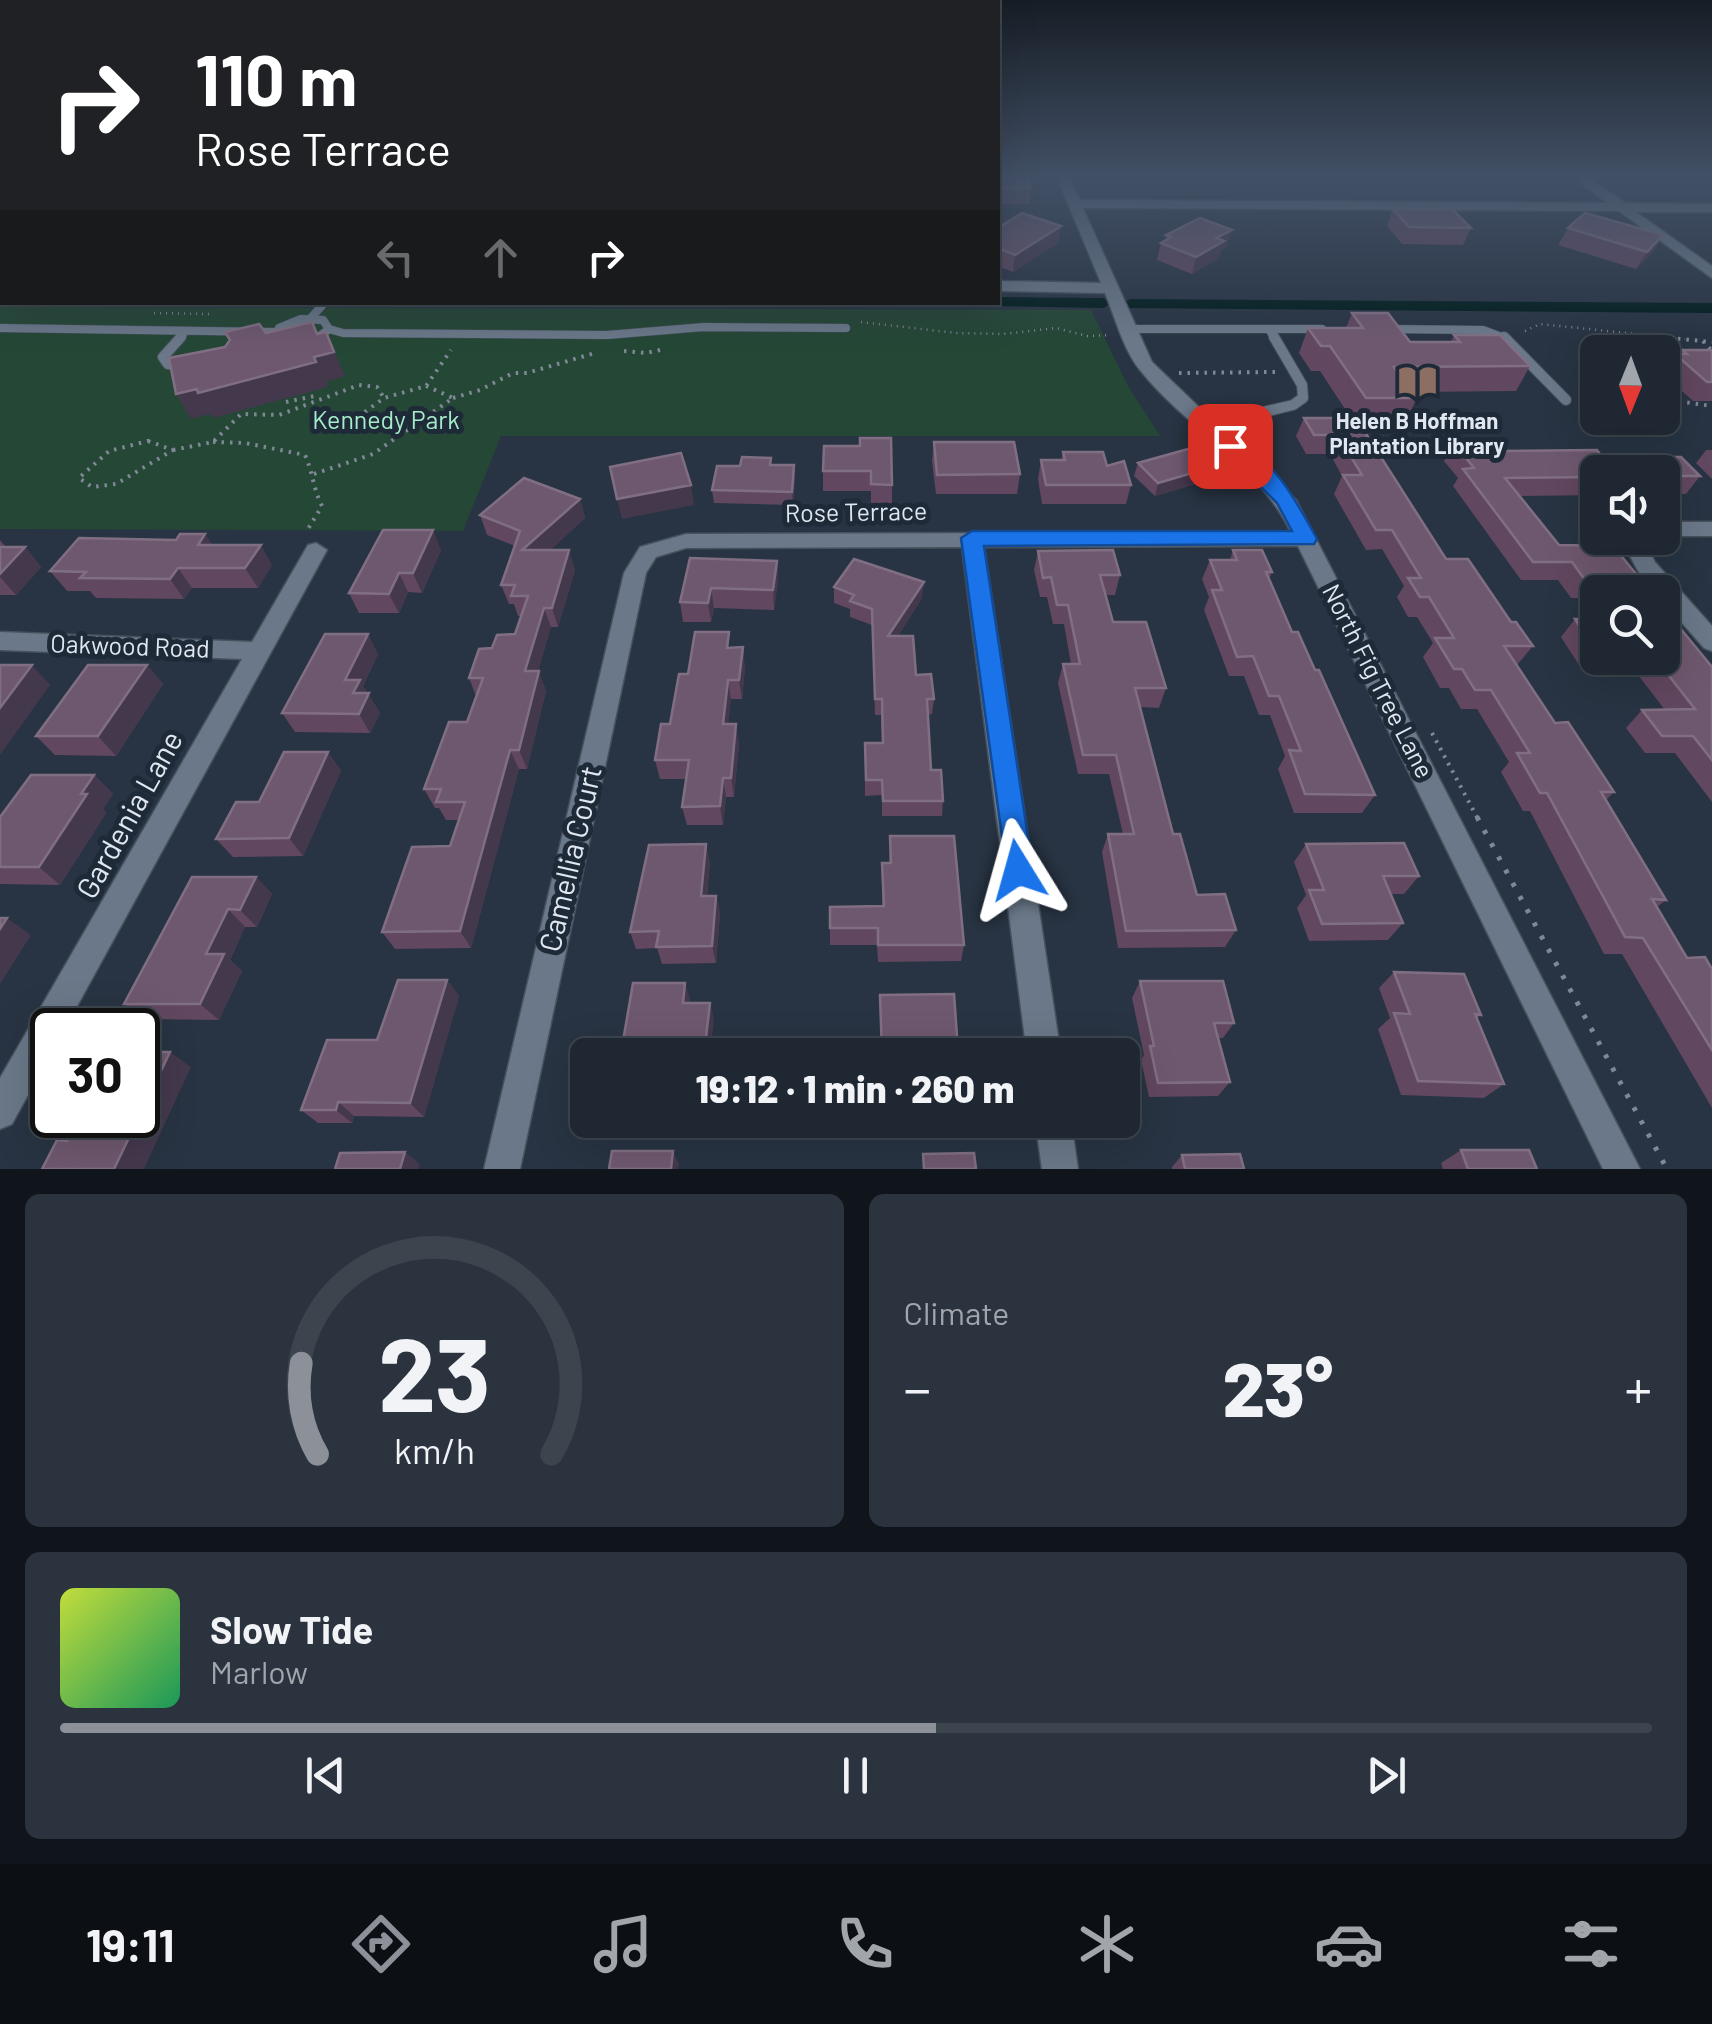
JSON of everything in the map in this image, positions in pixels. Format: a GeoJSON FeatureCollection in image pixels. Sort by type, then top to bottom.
{"type":"FeatureCollection","features":[{"type":"Feature","properties":{"kind":"street","name":"North Fig Tree Lane"},"geometry":{"type":"LineString","coordinates":[[1086,232],[1144,364],[1205,426],[1254,465],[1286,500],[1622,1169]]}},
{"type":"Feature","properties":{"kind":"street"},"geometry":{"type":"LineString","coordinates":[[1655,232],[1712,273]]}},
{"type":"Feature","properties":{"kind":"street"},"geometry":{"type":"LineString","coordinates":[[1000,286],[1110,288]]}},
{"type":"Feature","properties":{"kind":"street"},"geometry":{"type":"LineString","coordinates":[[1680,528],[1712,528]]}},
{"type":"Feature","properties":{"kind":"street"},"geometry":{"type":"LineString","coordinates":[[972,538],[1042,1038]]}},
{"type":"Feature","properties":{"kind":"street","name":"Rose Terrace"},"geometry":{"type":"LineString","coordinates":[[648,552],[686,541],[1306,539]]}},
{"type":"Feature","properties":{"kind":"street","name":"Gardenia Lane"},"geometry":{"type":"LineString","coordinates":[[0,1112],[260,650],[312,540]]}},
{"type":"Feature","properties":{"kind":"street","name":"Camellia Court"},"geometry":{"type":"LineString","coordinates":[[502,1169],[635,573],[648,552]]}},
{"type":"Feature","properties":{"kind":"street"},"geometry":{"type":"LineString","coordinates":[[1642,555],[1646,566],[1712,642]]}},
{"type":"Feature","properties":{"kind":"street","name":"Oakwood Road"},"geometry":{"type":"LineString","coordinates":[[0,642],[260,650]]}},
{"type":"Feature","properties":{"kind":"street"},"geometry":{"type":"LineString","coordinates":[[1056,1138],[1060,1169]]}},
{"type":"Feature","properties":{"kind":"lane"},"geometry":{"type":"LineString","coordinates":[[0,328],[275,332],[313,316],[322,305]]}},
{"type":"Feature","properties":{"kind":"lane"},"geometry":{"type":"LineString","coordinates":[[313,316],[327,322],[328,329]]}},
{"type":"Feature","properties":{"kind":"lane"},"geometry":{"type":"LineString","coordinates":[[328,329],[343,333],[608,335],[704,327],[846,328]]}},
{"type":"Feature","properties":{"kind":"lane"},"geometry":{"type":"LineString","coordinates":[[276,352],[311,342],[328,329]]}},
{"type":"Feature","properties":{"kind":"lane"},"geometry":{"type":"LineString","coordinates":[[1126,329],[1328,329]]}},
{"type":"Feature","properties":{"kind":"lane"},"geometry":{"type":"LineString","coordinates":[[1205,426],[1294,405],[1303,398],[1302,385],[1269,329]]}},
{"type":"Feature","properties":{"kind":"lane"},"geometry":{"type":"LineString","coordinates":[[1368,329],[1483,330],[1505,337],[1566,400]]}},
{"type":"Feature","properties":{"kind":"lane"},"geometry":{"type":"LineString","coordinates":[[186,332],[166,351],[163,361],[191,366]]}},
{"type":"Feature","properties":{"kind":"lane"},"geometry":{"type":"LineString","coordinates":[[275,332],[274,340],[292,346]]}},
{"type":"Feature","properties":{"kind":"path"},"geometry":{"type":"LineString","coordinates":[[1516,336],[1540,324],[1712,342]]}},
{"type":"Feature","properties":{"kind":"path"},"geometry":{"type":"LineString","coordinates":[[1002,334],[1004,342]]}},
{"type":"Feature","properties":{"kind":"path"},"geometry":{"type":"LineString","coordinates":[[351,422],[377,407],[384,398],[426,386],[458,339]]}},
{"type":"Feature","properties":{"kind":"path"},"geometry":{"type":"LineString","coordinates":[[1703,341],[1712,351]]}},
{"type":"Feature","properties":{"kind":"path"},"geometry":{"type":"LineString","coordinates":[[619,350],[646,353],[665,349]]}},
{"type":"Feature","properties":{"kind":"path"},"geometry":{"type":"LineString","coordinates":[[314,474],[362,462],[387,448],[419,417],[453,398],[513,373],[608,351]]}},
{"type":"Feature","properties":{"kind":"path"},"geometry":{"type":"LineString","coordinates":[[1680,365],[1684,365]]}},
{"type":"Feature","properties":{"kind":"path"},"geometry":{"type":"LineString","coordinates":[[213,442],[241,414],[280,414],[359,384],[377,387],[384,398]]}},
{"type":"Feature","properties":{"kind":"path"},"geometry":{"type":"LineString","coordinates":[[426,386],[453,398]]}},
{"type":"Feature","properties":{"kind":"path"},"geometry":{"type":"LineString","coordinates":[[286,402],[311,394],[324,396]]}},
{"type":"Feature","properties":{"kind":"path"},"geometry":{"type":"LineString","coordinates":[[1680,402],[1712,406]]}},
{"type":"Feature","properties":{"kind":"path"},"geometry":{"type":"LineString","coordinates":[[173,450],[154,440],[137,440],[89,463],[80,478],[92,487],[116,484],[173,450],[213,442],[245,442],[305,454],[314,474],[312,486],[322,506],[312,540]]}},
{"type":"Feature","properties":{"kind":"green space","name":"Kennedy Park"},"geometry":{"type":"Polygon","coordinates":[[[0,307],[1091,310],[1128,386],[1160,436],[501,436],[463,531],[0,529],[0,307]]]}},
{"type":"Feature","properties":{"kind":"building"},"geometry":{"type":"Polygon","coordinates":[[[1000,232],[1052,232],[1015,255],[1000,249],[1000,232]]]}},
{"type":"Feature","properties":{"kind":"building"},"geometry":{"type":"Polygon","coordinates":[[[1173,232],[1229,232],[1216,238],[1224,241],[1196,257],[1161,243],[1171,237],[1166,235],[1173,232]]]}},
{"type":"Feature","properties":{"kind":"building"},"geometry":{"type":"Polygon","coordinates":[[[1580,232],[1663,235],[1647,252],[1580,232]]]}},
{"type":"Feature","properties":{"kind":"building"},"geometry":{"type":"Polygon","coordinates":[[[1352,313],[1388,313],[1410,342],[1460,342],[1454,335],[1500,335],[1530,366],[1394,367],[1417,398],[1366,398],[1330,346],[1321,346],[1308,328],[1363,328],[1352,313]]]}},
{"type":"Feature","properties":{"kind":"building"},"geometry":{"type":"Polygon","coordinates":[[[312,322],[317,334],[326,332],[334,352],[314,357],[316,362],[198,393],[197,389],[176,394],[169,358],[225,347],[230,340],[225,332],[259,324],[266,333],[312,322]]]}},
{"type":"Feature","properties":{"kind":"building"},"geometry":{"type":"Polygon","coordinates":[[[1682,350],[1712,350],[1712,382],[1680,358],[1680,354],[1687,354],[1682,350]]]}},
{"type":"Feature","properties":{"kind":"building"},"geometry":{"type":"Polygon","coordinates":[[[1304,418],[1356,418],[1446,559],[1468,559],[1511,622],[1516,622],[1533,646],[1504,646],[1555,723],[1568,722],[1614,792],[1601,792],[1666,900],[1652,899],[1687,958],[1705,957],[1712,969],[1712,1050],[1643,938],[1625,937],[1547,793],[1540,793],[1517,753],[1530,753],[1491,690],[1475,690],[1462,669],[1454,669],[1435,638],[1454,638],[1429,597],[1420,597],[1408,578],[1421,578],[1392,530],[1376,530],[1343,475],[1362,475],[1338,435],[1314,435],[1304,418]]]}},
{"type":"Feature","properties":{"kind":"building"},"geometry":{"type":"Polygon","coordinates":[[[860,438],[891,438],[892,485],[871,484],[871,471],[823,471],[824,446],[860,446],[860,438]]]}},
{"type":"Feature","properties":{"kind":"building"},"geometry":{"type":"Polygon","coordinates":[[[934,442],[1014,442],[1020,474],[937,475],[934,442]]]}},
{"type":"Feature","properties":{"kind":"building"},"geometry":{"type":"Polygon","coordinates":[[[1454,443],[1492,443],[1499,451],[1597,450],[1601,455],[1580,455],[1580,477],[1505,478],[1559,545],[1580,545],[1580,555],[1620,555],[1637,575],[1581,575],[1572,562],[1533,562],[1463,469],[1474,468],[1454,443]]]}},
{"type":"Feature","properties":{"kind":"building"},"geometry":{"type":"Polygon","coordinates":[[[1192,448],[1213,467],[1158,483],[1138,463],[1192,448]]]}},
{"type":"Feature","properties":{"kind":"building"},"geometry":{"type":"Polygon","coordinates":[[[1063,452],[1103,452],[1107,466],[1124,461],[1131,485],[1046,485],[1041,460],[1065,460],[1063,452]]]}},
{"type":"Feature","properties":{"kind":"building"},"geometry":{"type":"Polygon","coordinates":[[[681,453],[691,485],[617,499],[610,467],[681,453]]]}},
{"type":"Feature","properties":{"kind":"building"},"geometry":{"type":"Polygon","coordinates":[[[742,457],[771,458],[770,465],[794,465],[792,492],[712,490],[717,466],[740,466],[742,457]]]}},
{"type":"Feature","properties":{"kind":"building"},"geometry":{"type":"Polygon","coordinates":[[[1680,457],[1681,457],[1700,476],[1680,476],[1680,457]]]}},
{"type":"Feature","properties":{"kind":"building"},"geometry":{"type":"Polygon","coordinates":[[[524,478],[580,499],[522,550],[569,550],[552,608],[544,608],[525,671],[539,671],[519,750],[510,750],[460,931],[382,932],[412,847],[450,846],[465,802],[436,802],[441,789],[424,789],[449,722],[467,722],[483,678],[469,678],[479,649],[492,648],[497,635],[515,634],[528,596],[511,596],[515,585],[501,585],[520,531],[480,515],[524,478]]]}},
{"type":"Feature","properties":{"kind":"building"},"geometry":{"type":"Polygon","coordinates":[[[383,530],[433,530],[413,573],[399,573],[389,594],[349,593],[383,530]]]}},
{"type":"Feature","properties":{"kind":"building"},"geometry":{"type":"Polygon","coordinates":[[[180,534],[205,534],[198,545],[261,545],[245,568],[178,568],[170,579],[80,578],[86,572],[50,571],[79,538],[176,540],[180,534]]]}},
{"type":"Feature","properties":{"kind":"building"},"geometry":{"type":"Polygon","coordinates":[[[0,547],[25,547],[0,574],[0,547]]]}},
{"type":"Feature","properties":{"kind":"building"},"geometry":{"type":"Polygon","coordinates":[[[1113,550],[1120,575],[1100,575],[1113,622],[1146,622],[1166,688],[1135,688],[1173,834],[1180,834],[1197,895],[1225,894],[1236,930],[1126,931],[1108,834],[1134,834],[1116,755],[1083,755],[1063,664],[1080,664],[1068,605],[1057,605],[1051,577],[1043,578],[1038,551],[1113,550]]]}},
{"type":"Feature","properties":{"kind":"building"},"geometry":{"type":"Polygon","coordinates":[[[1233,550],[1262,550],[1272,572],[1266,572],[1292,632],[1298,632],[1315,670],[1319,670],[1375,795],[1305,794],[1289,750],[1301,751],[1279,696],[1269,696],[1253,656],[1237,657],[1212,590],[1222,590],[1210,560],[1237,560],[1233,550]]]}},
{"type":"Feature","properties":{"kind":"building"},"geometry":{"type":"Polygon","coordinates":[[[690,558],[777,561],[773,590],[711,588],[708,603],[680,602],[690,558]]]}},
{"type":"Feature","properties":{"kind":"building"},"geometry":{"type":"Polygon","coordinates":[[[854,559],[924,582],[888,636],[913,636],[916,675],[931,674],[934,699],[927,699],[931,770],[941,770],[943,801],[883,801],[882,780],[866,780],[865,743],[883,743],[882,699],[875,699],[872,609],[850,601],[854,595],[834,587],[854,559]]]}},
{"type":"Feature","properties":{"kind":"building"},"geometry":{"type":"Polygon","coordinates":[[[1680,628],[1712,667],[1712,760],[1693,736],[1662,736],[1642,710],[1695,709],[1668,675],[1680,675],[1680,628]]]}},
{"type":"Feature","properties":{"kind":"building"},"geometry":{"type":"Polygon","coordinates":[[[695,632],[729,632],[727,648],[743,647],[739,680],[728,680],[723,724],[736,724],[731,778],[723,778],[720,806],[682,807],[689,760],[655,760],[661,724],[670,724],[679,674],[688,674],[695,632]]]}},
{"type":"Feature","properties":{"kind":"building"},"geometry":{"type":"Polygon","coordinates":[[[325,634],[368,634],[345,680],[360,680],[353,693],[369,693],[359,714],[282,713],[325,634]]]}},
{"type":"Feature","properties":{"kind":"building"},"geometry":{"type":"Polygon","coordinates":[[[0,665],[32,665],[0,708],[0,665]]]}},
{"type":"Feature","properties":{"kind":"building"},"geometry":{"type":"Polygon","coordinates":[[[88,665],[147,665],[98,736],[36,736],[88,665]]]}},
{"type":"Feature","properties":{"kind":"building"},"geometry":{"type":"Polygon","coordinates":[[[284,752],[328,752],[289,838],[216,839],[236,802],[259,802],[284,752]]]}},
{"type":"Feature","properties":{"kind":"building"},"geometry":{"type":"Polygon","coordinates":[[[31,775],[94,775],[81,794],[87,794],[39,867],[0,867],[0,817],[31,775]]]}},
{"type":"Feature","properties":{"kind":"building"},"geometry":{"type":"Polygon","coordinates":[[[890,836],[954,836],[964,945],[878,945],[878,928],[830,928],[830,907],[884,906],[882,863],[891,863],[890,836]]]}},
{"type":"Feature","properties":{"kind":"building"},"geometry":{"type":"Polygon","coordinates":[[[1404,843],[1419,876],[1383,876],[1403,923],[1322,924],[1309,890],[1324,890],[1306,844],[1404,843]]]}},
{"type":"Feature","properties":{"kind":"building"},"geometry":{"type":"Polygon","coordinates":[[[706,844],[701,896],[716,896],[712,946],[656,947],[659,931],[630,932],[649,845],[706,844]]]}},
{"type":"Feature","properties":{"kind":"building"},"geometry":{"type":"Polygon","coordinates":[[[192,877],[256,877],[240,910],[228,909],[206,954],[224,954],[200,1004],[124,1004],[192,877]]]}},
{"type":"Feature","properties":{"kind":"building"},"geometry":{"type":"Polygon","coordinates":[[[1394,972],[1464,974],[1481,1015],[1475,1014],[1504,1084],[1418,1081],[1394,1013],[1410,1014],[1394,972]]]}},
{"type":"Feature","properties":{"kind":"building"},"geometry":{"type":"Polygon","coordinates":[[[398,980],[447,980],[410,1103],[338,1102],[336,1110],[301,1110],[327,1040],[377,1040],[398,980]]]}},
{"type":"Feature","properties":{"kind":"building"},"geometry":{"type":"Polygon","coordinates":[[[1140,981],[1223,981],[1234,1023],[1214,1023],[1230,1082],[1158,1083],[1140,981]]]}},
{"type":"Feature","properties":{"kind":"building"},"geometry":{"type":"Polygon","coordinates":[[[633,983],[685,983],[683,1003],[710,1003],[706,1038],[624,1038],[633,983]]]}},
{"type":"Feature","properties":{"kind":"building"},"geometry":{"type":"Polygon","coordinates":[[[954,994],[957,1038],[881,1038],[880,995],[954,994]]]}},
{"type":"Feature","properties":{"kind":"building"},"geometry":{"type":"Polygon","coordinates":[[[160,1052],[170,1052],[160,1073],[160,1052]]]}},
{"type":"Feature","properties":{"kind":"building"},"geometry":{"type":"Polygon","coordinates":[[[129,1138],[114,1169],[42,1169],[57,1140],[129,1138]]]}},
{"type":"Feature","properties":{"kind":"building"},"geometry":{"type":"Polygon","coordinates":[[[1461,1150],[1529,1150],[1537,1169],[1468,1169],[1461,1150]]]}},
{"type":"Feature","properties":{"kind":"building"},"geometry":{"type":"Polygon","coordinates":[[[612,1151],[673,1151],[671,1169],[609,1169],[612,1151]]]}},
{"type":"Feature","properties":{"kind":"building"},"geometry":{"type":"Polygon","coordinates":[[[405,1152],[400,1169],[335,1169],[340,1153],[405,1152]]]}},
{"type":"Feature","properties":{"kind":"building"},"geometry":{"type":"Polygon","coordinates":[[[974,1153],[976,1169],[924,1169],[923,1154],[974,1153]]]}},
{"type":"Feature","properties":{"kind":"building"},"geometry":{"type":"Polygon","coordinates":[[[1240,1154],[1244,1169],[1185,1169],[1182,1155],[1240,1154]]]}},
{"type":"Feature","properties":{"kind":"waterway"},"geometry":{"type":"LineString","coordinates":[[1000,302],[1103,303]]}},
{"type":"Feature","properties":{"kind":"waterway"},"geometry":{"type":"LineString","coordinates":[[1130,304],[1712,308]]}},
{"type":"Feature","properties":{"kind":"place","name":"Helen B Hoffman Plantation Library"},"geometry":{"type":"Point","coordinates":[1417,382]}},
{"type":"Feature","properties":{"kind":"route"},"geometry":{"type":"LineString","coordinates":[[1018,870],[972,538],[1306,539],[1286,500],[1230,446]]}}]}
